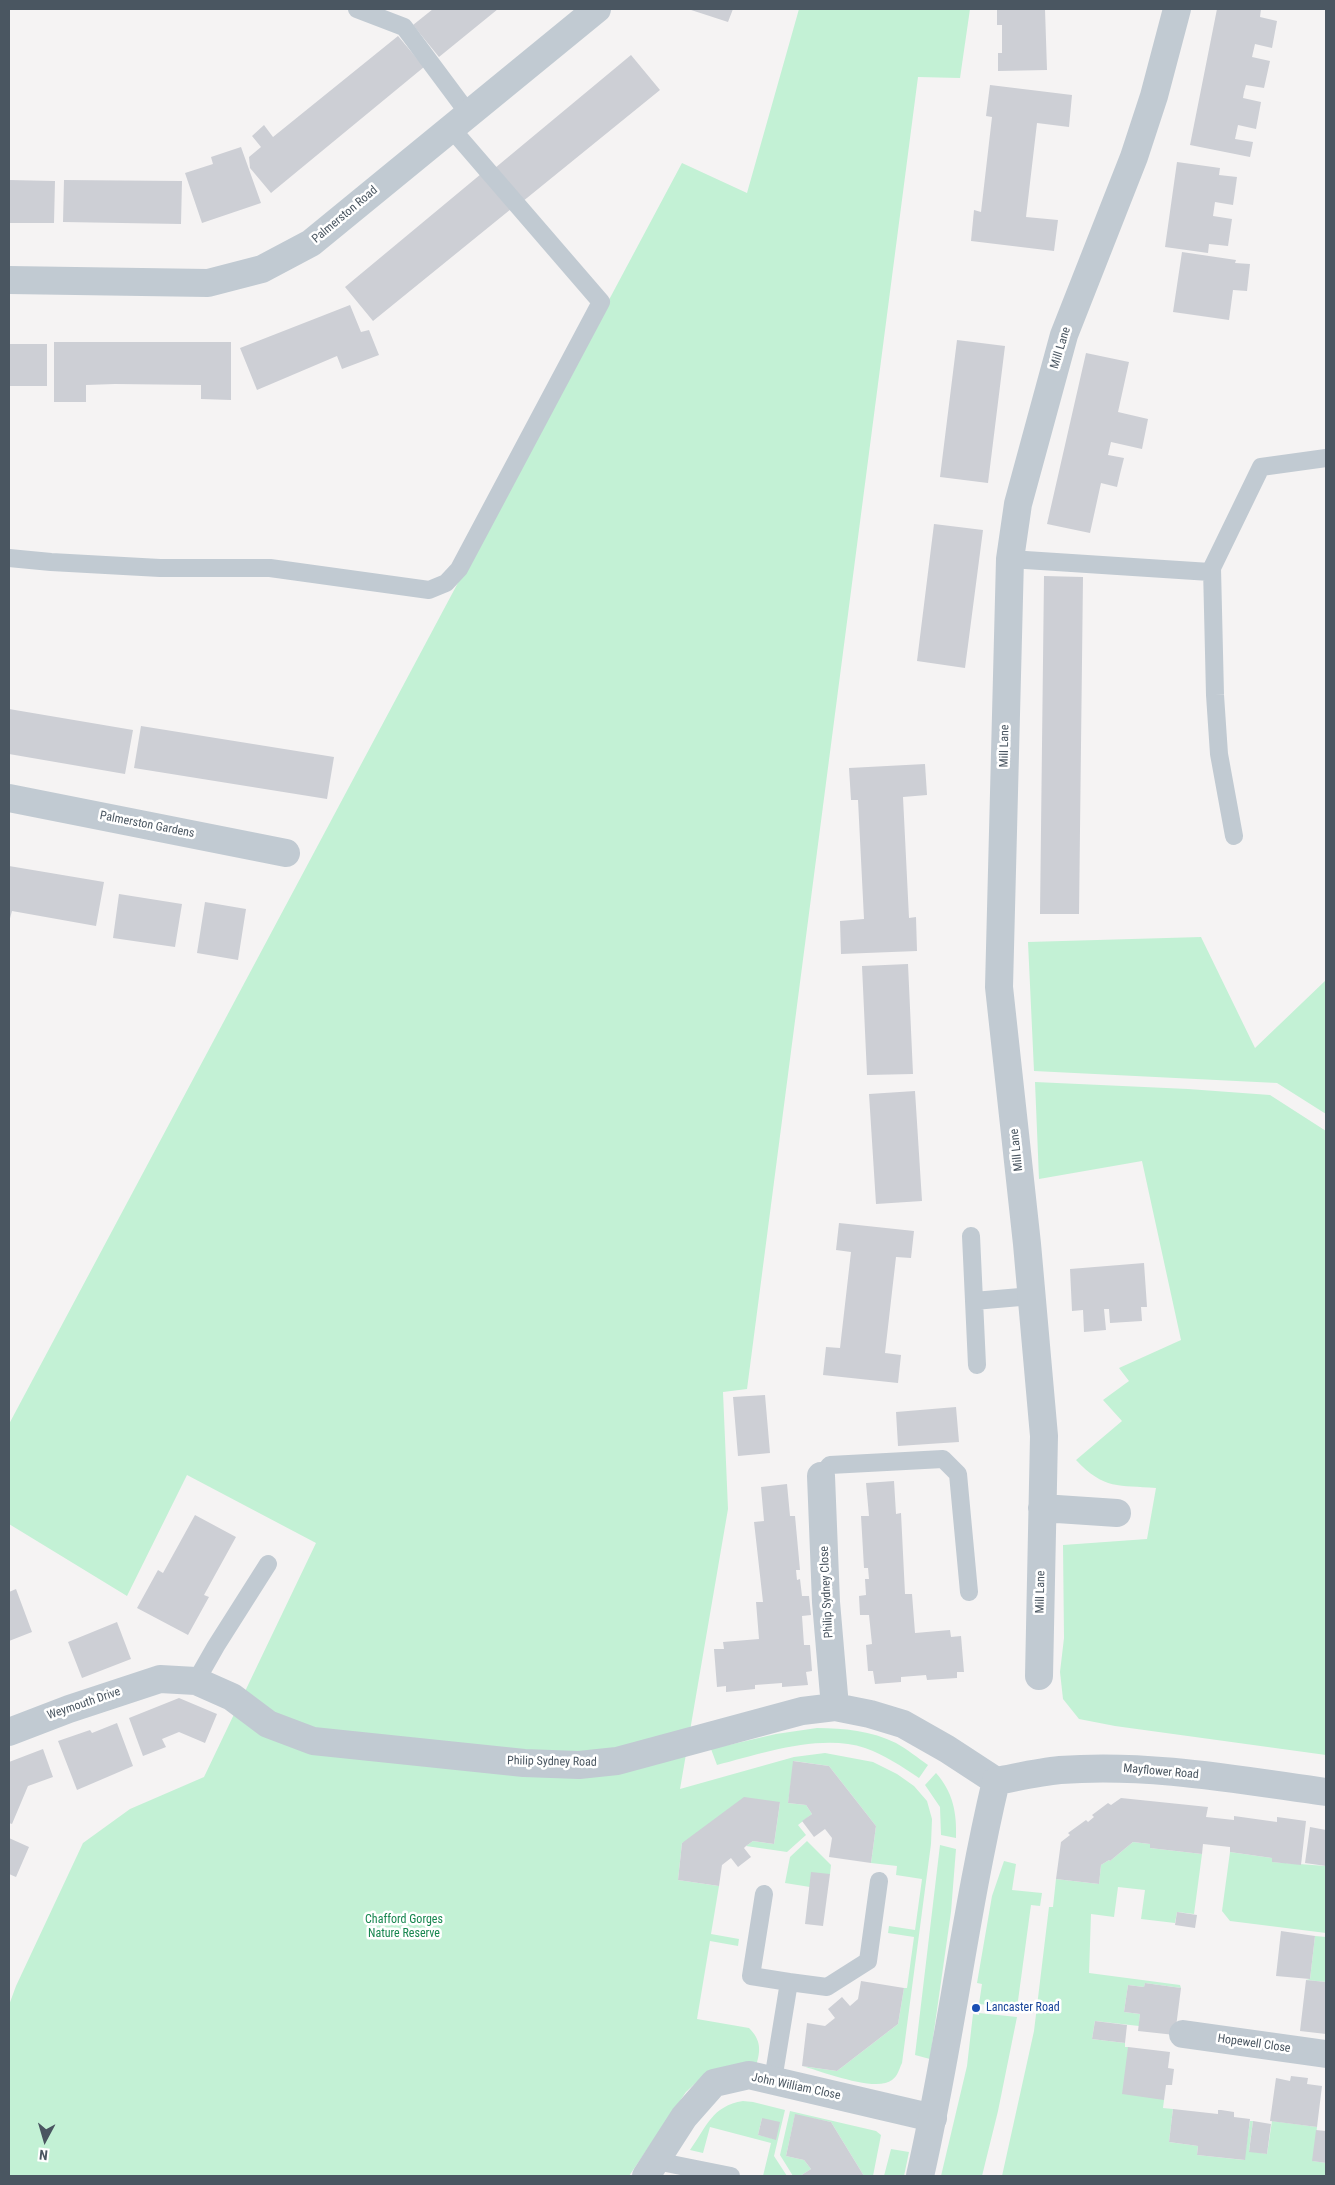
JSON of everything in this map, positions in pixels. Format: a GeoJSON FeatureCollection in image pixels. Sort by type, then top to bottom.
{"type":"FeatureCollection","features":[{"type":"Feature","properties":{"kind":"street","name":"Palmerston Road"},"geometry":{"type":"LineString","coordinates":[[9,280],[208,283],[262,269],[311,243],[597,9]]}},
{"type":"Feature","properties":{"kind":"street","name":"Mill Lane"},"geometry":{"type":"LineString","coordinates":[[1039,1676],[1044,1436],[1032,1296],[1000,987],[1010,559],[1018,504],[1064,335],[1134,157],[1154,96],[1177,9]]}},
{"type":"Feature","properties":{"kind":"street","name":"Palmerston Gardens"},"geometry":{"type":"LineString","coordinates":[[9,798],[286,853]]}},
{"type":"Feature","properties":{"kind":"street","name":"Philip Sydney Close"},"geometry":{"type":"LineString","coordinates":[[821,1476],[826,1602],[835,1707]]}},
{"type":"Feature","properties":{"kind":"street"},"geometry":{"type":"LineString","coordinates":[[1042,1508],[1117,1513]]}},
{"type":"Feature","properties":{"kind":"street","name":"Philip Sydney Road"},"geometry":{"type":"LineString","coordinates":[[160,1679],[196,1681],[232,1696],[268,1724],[313,1742],[524,1763],[578,1764],[617,1761],[793,1714],[835,1707],[870,1714],[903,1724],[947,1748],[996,1781]]}},
{"type":"Feature","properties":{"kind":"street","name":"Weymouth Drive"},"geometry":{"type":"LineString","coordinates":[[9,1732],[69,1709],[160,1679]]}},
{"type":"Feature","properties":{"kind":"street","name":"Mayflower Road"},"geometry":{"type":"LineString","coordinates":[[996,1781],[1060,1770],[1133,1769],[1178,1772],[1326,1792]]}},
{"type":"Feature","properties":{"kind":"street"},"geometry":{"type":"LineString","coordinates":[[920,2176],[933,2118],[980,1849],[996,1781]]}},
{"type":"Feature","properties":{"kind":"street","name":"Hopewell Close"},"geometry":{"type":"LineString","coordinates":[[1183,2034],[1326,2054]]}},
{"type":"Feature","properties":{"kind":"street","name":"John William Close"},"geometry":{"type":"LineString","coordinates":[[651,2169],[684,2116],[714,2083],[748,2075],[933,2118]]}},
{"type":"Feature","properties":{"kind":"lane"},"geometry":{"type":"LineString","coordinates":[[9,558],[160,568],[270,568],[429,590],[446,583],[459,569],[600,302],[459,120],[404,27],[357,9]]}},
{"type":"Feature","properties":{"kind":"lane"},"geometry":{"type":"LineString","coordinates":[[1010,559],[1210,572],[1261,466],[1326,458]]}},
{"type":"Feature","properties":{"kind":"lane"},"geometry":{"type":"LineString","coordinates":[[1212,568],[1215,695],[1219,754],[1234,836]]}},
{"type":"Feature","properties":{"kind":"lane"},"geometry":{"type":"LineString","coordinates":[[971,1236],[976,1365]]}},
{"type":"Feature","properties":{"kind":"lane"},"geometry":{"type":"LineString","coordinates":[[974,1301],[1032,1296]]}},
{"type":"Feature","properties":{"kind":"lane"},"geometry":{"type":"LineString","coordinates":[[821,1476],[830,1465],[944,1459],[958,1474],[969,1592]]}},
{"type":"Feature","properties":{"kind":"lane"},"geometry":{"type":"LineString","coordinates":[[196,1681],[268,1564]]}},
{"type":"Feature","properties":{"kind":"lane"},"geometry":{"type":"LineString","coordinates":[[764,1894],[751,1976],[827,1987],[868,1961],[879,1881]]}},
{"type":"Feature","properties":{"kind":"lane"},"geometry":{"type":"LineString","coordinates":[[773,2080],[789,1982]]}},
{"type":"Feature","properties":{"kind":"lane"},"geometry":{"type":"LineString","coordinates":[[651,2169],[731,2176]]}},
{"type":"Feature","properties":{"kind":"green space","name":"Chafford Gorges Nature Reserve"},"geometry":{"type":"Polygon","coordinates":[[[799,9],[970,9],[960,78],[918,77],[747,1389],[723,1392],[728,1509],[680,1789],[794,1757],[825,1753],[873,1762],[897,1774],[914,1786],[927,1801],[932,1819],[931,1844],[902,2063],[892,2080],[874,2084],[848,2080],[802,2066],[837,2071],[898,2024],[904,1988],[907,1988],[914,1937],[888,1933],[889,1926],[915,1930],[922,1879],[896,1875],[897,1866],[871,1863],[876,1826],[829,1766],[794,1761],[788,1803],[806,1805],[812,1814],[798,1825],[806,1835],[787,1852],[746,1846],[753,1841],[774,1844],[780,1802],[682,1843],[678,1880],[719,1886],[711,1934],[739,1939],[738,1946],[710,1941],[697,2019],[749,2028],[759,2045],[756,2066],[702,2077],[686,2092],[629,2176],[9,2176],[9,2005],[16,1986],[83,1843],[130,1809],[204,1777],[316,1543],[187,1475],[127,1596],[9,1524],[9,1424],[682,163],[747,193],[799,9]]]}},
{"type":"Feature","properties":{"kind":"green space"},"geometry":{"type":"Polygon","coordinates":[[[1201,937],[1255,1048],[1326,980],[1326,1114],[1277,1083],[1034,1071],[1028,942],[1201,937]]]}},
{"type":"Feature","properties":{"kind":"green space"},"geometry":{"type":"Polygon","coordinates":[[[1035,1082],[1270,1095],[1326,1131],[1326,1755],[1115,1726],[1079,1719],[1063,1699],[1060,1672],[1064,1638],[1063,1545],[1147,1539],[1156,1488],[1122,1486],[1104,1481],[1095,1477],[1076,1460],[1122,1421],[1103,1400],[1129,1381],[1119,1368],[1181,1340],[1142,1161],[1039,1179],[1035,1082]]]}},
{"type":"Feature","properties":{"kind":"green space"},"geometry":{"type":"Polygon","coordinates":[[[817,1728],[867,1733],[887,1739],[900,1745],[928,1765],[919,1778],[893,1761],[865,1748],[848,1744],[829,1743],[791,1747],[717,1765],[711,1749],[776,1734],[817,1728]]]}},
{"type":"Feature","properties":{"kind":"green space"},"geometry":{"type":"Polygon","coordinates":[[[936,1773],[942,1780],[953,1803],[956,1820],[956,1838],[941,1835],[940,1807],[925,1785],[936,1773]]]}},
{"type":"Feature","properties":{"kind":"green space"},"geometry":{"type":"Polygon","coordinates":[[[807,1841],[831,1865],[830,1874],[810,1887],[785,1883],[790,1857],[807,1841]]]}},
{"type":"Feature","properties":{"kind":"green space"},"geometry":{"type":"Polygon","coordinates":[[[1133,1842],[1150,1844],[1150,1848],[1202,1854],[1194,1914],[1177,1912],[1175,1923],[1141,1919],[1145,1890],[1118,1887],[1114,1917],[1091,1914],[1089,1973],[1180,1985],[1181,1988],[1145,1983],[1144,1987],[1128,1985],[1124,2012],[1140,2014],[1139,2026],[1095,2021],[1092,2039],[1125,2043],[1125,2047],[1128,2047],[1164,2100],[1163,2108],[1173,2109],[1169,2142],[1198,2146],[1197,2155],[1244,2160],[1250,2121],[1253,2121],[1249,2151],[1267,2154],[1272,2121],[1317,2127],[1313,2161],[1326,2163],[1326,2176],[1002,2176],[1034,2031],[1049,1907],[1053,1907],[1056,1879],[1099,1884],[1101,1865],[1110,1861],[1133,1842]]]}},
{"type":"Feature","properties":{"kind":"green space"},"geometry":{"type":"Polygon","coordinates":[[[940,1845],[956,1849],[951,1912],[930,2059],[915,2055],[940,1845]]]}},
{"type":"Feature","properties":{"kind":"green space"},"geometry":{"type":"Polygon","coordinates":[[[1230,1852],[1272,1858],[1272,1862],[1326,1866],[1326,1933],[1230,1921],[1222,1911],[1230,1852]]]}},
{"type":"Feature","properties":{"kind":"green space"},"geometry":{"type":"Polygon","coordinates":[[[1004,1861],[1016,1864],[1012,1890],[1042,1893],[1040,1906],[1031,1905],[1017,2008],[979,2004],[982,1984],[977,1983],[992,1896],[1004,1861]]]}},
{"type":"Feature","properties":{"kind":"green space"},"geometry":{"type":"Polygon","coordinates":[[[1315,1936],[1326,1937],[1326,1982],[1306,1980],[1310,1979],[1315,1936]]]}},
{"type":"Feature","properties":{"kind":"green space"},"geometry":{"type":"Polygon","coordinates":[[[979,2013],[1017,2017],[998,2111],[982,2176],[941,2176],[967,2066],[973,2014],[979,2015],[979,2013]]]}},
{"type":"Feature","properties":{"kind":"green space"},"geometry":{"type":"Polygon","coordinates":[[[743,2101],[753,2102],[785,2110],[774,2156],[787,2176],[763,2176],[771,2143],[710,2127],[703,2153],[690,2150],[711,2118],[724,2107],[743,2101]],[[762,2118],[758,2135],[775,2139],[762,2118]]]}},
{"type":"Feature","properties":{"kind":"green space"},"geometry":{"type":"Polygon","coordinates":[[[790,2111],[876,2131],[881,2135],[873,2176],[864,2176],[831,2122],[795,2115],[786,2156],[804,2160],[811,2169],[800,2176],[793,2176],[780,2155],[790,2111]]]}},
{"type":"Feature","properties":{"kind":"green space"},"geometry":{"type":"Polygon","coordinates":[[[891,2149],[909,2152],[904,2176],[884,2176],[891,2149]]]}},
{"type":"Feature","properties":{"kind":"building"},"geometry":{"type":"Polygon","coordinates":[[[433,9],[498,9],[439,57],[413,25],[433,9]]]}},
{"type":"Feature","properties":{"kind":"building"},"geometry":{"type":"Polygon","coordinates":[[[688,9],[733,9],[728,22],[688,9]]]}},
{"type":"Feature","properties":{"kind":"building"},"geometry":{"type":"Polygon","coordinates":[[[997,9],[1045,9],[1047,70],[998,71],[998,53],[1002,53],[1002,25],[997,25],[997,9]]]}},
{"type":"Feature","properties":{"kind":"building"},"geometry":{"type":"Polygon","coordinates":[[[1217,9],[1261,9],[1260,17],[1277,21],[1272,48],[1255,44],[1252,57],[1270,61],[1264,88],[1246,85],[1244,92],[1243,98],[1261,102],[1256,129],[1238,125],[1235,139],[1253,142],[1250,157],[1190,145],[1217,9]]]}},
{"type":"Feature","properties":{"kind":"building"},"geometry":{"type":"Polygon","coordinates":[[[398,36],[424,67],[271,193],[250,168],[249,157],[261,147],[252,136],[264,125],[273,137],[398,36]]]}},
{"type":"Feature","properties":{"kind":"building"},"geometry":{"type":"Polygon","coordinates":[[[631,55],[660,90],[522,202],[495,168],[631,55]]]}},
{"type":"Feature","properties":{"kind":"building"},"geometry":{"type":"Polygon","coordinates":[[[990,85],[1072,95],[1069,127],[1037,123],[1026,217],[1058,220],[1054,251],[971,241],[974,210],[981,212],[992,117],[986,116],[990,85]]]}},
{"type":"Feature","properties":{"kind":"building"},"geometry":{"type":"Polygon","coordinates":[[[241,147],[261,203],[202,223],[185,173],[213,164],[211,157],[241,147]]]}},
{"type":"Feature","properties":{"kind":"building"},"geometry":{"type":"Polygon","coordinates":[[[1177,162],[1220,168],[1219,175],[1237,177],[1233,205],[1215,202],[1213,216],[1232,219],[1228,246],[1209,244],[1208,253],[1165,247],[1177,162]]]}},
{"type":"Feature","properties":{"kind":"building"},"geometry":{"type":"Polygon","coordinates":[[[481,174],[511,209],[373,321],[345,287],[481,174]]]}},
{"type":"Feature","properties":{"kind":"building"},"geometry":{"type":"Polygon","coordinates":[[[9,180],[55,181],[54,223],[9,223],[9,180]]]}},
{"type":"Feature","properties":{"kind":"building"},"geometry":{"type":"Polygon","coordinates":[[[64,180],[182,181],[181,224],[63,222],[64,180]]]}},
{"type":"Feature","properties":{"kind":"building"},"geometry":{"type":"Polygon","coordinates":[[[1182,252],[1236,260],[1235,263],[1250,264],[1247,291],[1233,290],[1229,320],[1173,312],[1182,252]]]}},
{"type":"Feature","properties":{"kind":"building"},"geometry":{"type":"Polygon","coordinates":[[[350,305],[361,332],[369,330],[379,355],[342,369],[337,356],[257,390],[240,348],[350,305]]]}},
{"type":"Feature","properties":{"kind":"building"},"geometry":{"type":"Polygon","coordinates":[[[957,340],[1005,346],[988,483],[940,477],[957,340]]]}},
{"type":"Feature","properties":{"kind":"building"},"geometry":{"type":"Polygon","coordinates":[[[54,342],[231,342],[231,400],[201,399],[201,385],[115,384],[86,385],[86,402],[54,402],[54,342]]]}},
{"type":"Feature","properties":{"kind":"building"},"geometry":{"type":"Polygon","coordinates":[[[9,344],[47,344],[47,386],[9,386],[9,344]]]}},
{"type":"Feature","properties":{"kind":"building"},"geometry":{"type":"Polygon","coordinates":[[[1086,353],[1129,362],[1118,412],[1148,419],[1142,449],[1111,442],[1108,455],[1124,458],[1117,487],[1101,483],[1090,533],[1047,524],[1086,353]]]}},
{"type":"Feature","properties":{"kind":"building"},"geometry":{"type":"Polygon","coordinates":[[[934,524],[983,530],[965,668],[917,661],[934,524]]]}},
{"type":"Feature","properties":{"kind":"building"},"geometry":{"type":"Polygon","coordinates":[[[1044,576],[1083,577],[1079,914],[1040,914],[1044,576]]]}},
{"type":"Feature","properties":{"kind":"building"},"geometry":{"type":"Polygon","coordinates":[[[9,709],[133,730],[125,774],[9,754],[9,709]]]}},
{"type":"Feature","properties":{"kind":"building"},"geometry":{"type":"Polygon","coordinates":[[[141,726],[334,757],[327,799],[134,768],[141,726]]]}},
{"type":"Feature","properties":{"kind":"building"},"geometry":{"type":"Polygon","coordinates":[[[925,764],[927,795],[903,797],[909,918],[916,917],[917,951],[841,954],[840,921],[864,919],[858,800],[851,800],[849,768],[925,764]]]}},
{"type":"Feature","properties":{"kind":"building"},"geometry":{"type":"Polygon","coordinates":[[[9,866],[104,882],[96,926],[12,911],[9,922],[9,866]]]}},
{"type":"Feature","properties":{"kind":"building"},"geometry":{"type":"Polygon","coordinates":[[[119,894],[182,904],[175,947],[113,938],[119,894]]]}},
{"type":"Feature","properties":{"kind":"building"},"geometry":{"type":"Polygon","coordinates":[[[205,902],[246,909],[238,960],[197,953],[205,902]]]}},
{"type":"Feature","properties":{"kind":"building"},"geometry":{"type":"Polygon","coordinates":[[[908,964],[913,1074],[867,1075],[862,966],[908,964]]]}},
{"type":"Feature","properties":{"kind":"building"},"geometry":{"type":"Polygon","coordinates":[[[915,1091],[922,1201],[876,1204],[869,1094],[915,1091]]]}},
{"type":"Feature","properties":{"kind":"building"},"geometry":{"type":"Polygon","coordinates":[[[839,1223],[914,1231],[911,1258],[896,1257],[885,1353],[901,1355],[898,1383],[823,1375],[826,1347],[840,1348],[851,1252],[836,1250],[839,1223]]]}},
{"type":"Feature","properties":{"kind":"building"},"geometry":{"type":"Polygon","coordinates":[[[1144,1263],[1147,1307],[1141,1307],[1142,1321],[1110,1323],[1109,1309],[1104,1309],[1106,1330],[1084,1332],[1083,1310],[1072,1311],[1070,1269],[1144,1263]]]}},
{"type":"Feature","properties":{"kind":"building"},"geometry":{"type":"Polygon","coordinates":[[[765,1395],[770,1453],[738,1456],[733,1397],[765,1395]]]}},
{"type":"Feature","properties":{"kind":"building"},"geometry":{"type":"Polygon","coordinates":[[[956,1407],[959,1442],[898,1446],[896,1412],[956,1407]]]}},
{"type":"Feature","properties":{"kind":"building"},"geometry":{"type":"Polygon","coordinates":[[[894,1481],[896,1514],[901,1513],[905,1594],[912,1594],[915,1633],[950,1630],[951,1637],[961,1636],[964,1672],[957,1672],[957,1678],[927,1680],[926,1675],[901,1677],[901,1682],[875,1684],[873,1671],[868,1671],[866,1645],[872,1644],[869,1615],[860,1615],[859,1596],[866,1595],[865,1579],[869,1579],[868,1568],[864,1568],[861,1516],[869,1516],[866,1483],[894,1481]]]}},
{"type":"Feature","properties":{"kind":"building"},"geometry":{"type":"Polygon","coordinates":[[[787,1484],[790,1516],[795,1516],[800,1570],[796,1570],[797,1580],[800,1579],[802,1596],[809,1596],[811,1615],[802,1616],[804,1645],[810,1645],[812,1671],[806,1672],[808,1685],[782,1687],[782,1683],[755,1685],[755,1689],[726,1692],[726,1686],[717,1687],[714,1649],[724,1649],[723,1642],[759,1639],[756,1602],[763,1602],[754,1522],[764,1521],[761,1487],[787,1484]]]}},
{"type":"Feature","properties":{"kind":"building"},"geometry":{"type":"Polygon","coordinates":[[[195,1515],[236,1537],[204,1595],[209,1597],[188,1635],[137,1608],[158,1570],[163,1573],[195,1515]]]}},
{"type":"Feature","properties":{"kind":"building"},"geometry":{"type":"Polygon","coordinates":[[[16,1589],[32,1632],[9,1641],[9,1592],[16,1589]]]}},
{"type":"Feature","properties":{"kind":"building"},"geometry":{"type":"Polygon","coordinates":[[[117,1622],[131,1659],[82,1678],[68,1642],[117,1622]]]}},
{"type":"Feature","properties":{"kind":"building"},"geometry":{"type":"Polygon","coordinates":[[[179,1698],[217,1714],[205,1743],[179,1732],[162,1739],[166,1747],[143,1756],[129,1718],[179,1698]]]}},
{"type":"Feature","properties":{"kind":"building"},"geometry":{"type":"Polygon","coordinates":[[[117,1723],[133,1766],[77,1790],[58,1741],[90,1730],[92,1733],[117,1723]]]}},
{"type":"Feature","properties":{"kind":"building"},"geometry":{"type":"Polygon","coordinates":[[[43,1749],[53,1777],[28,1786],[12,1824],[9,1823],[9,1762],[43,1749]]]}},
{"type":"Feature","properties":{"kind":"building"},"geometry":{"type":"Polygon","coordinates":[[[793,1761],[829,1766],[876,1826],[871,1863],[829,1857],[832,1838],[825,1829],[814,1837],[802,1821],[812,1814],[806,1805],[788,1803],[793,1761]]]}},
{"type":"Feature","properties":{"kind":"building"},"geometry":{"type":"Polygon","coordinates":[[[744,1797],[780,1802],[774,1844],[753,1841],[746,1846],[744,1848],[751,1857],[738,1867],[731,1858],[722,1865],[719,1886],[678,1880],[682,1843],[744,1797]]]}},
{"type":"Feature","properties":{"kind":"building"},"geometry":{"type":"Polygon","coordinates":[[[1121,1798],[1208,1807],[1206,1817],[1234,1820],[1234,1816],[1277,1822],[1277,1817],[1306,1821],[1301,1865],[1272,1862],[1272,1858],[1230,1852],[1230,1847],[1203,1844],[1202,1854],[1150,1848],[1150,1844],[1133,1842],[1110,1861],[1101,1865],[1099,1884],[1056,1879],[1061,1842],[1070,1835],[1068,1833],[1086,1820],[1088,1822],[1094,1817],[1092,1815],[1108,1803],[1111,1805],[1121,1798]]]}},
{"type":"Feature","properties":{"kind":"building"},"geometry":{"type":"Polygon","coordinates":[[[1310,1827],[1326,1830],[1326,1866],[1305,1863],[1310,1827]]]}},
{"type":"Feature","properties":{"kind":"building"},"geometry":{"type":"Polygon","coordinates":[[[9,1838],[29,1847],[16,1877],[9,1874],[9,1838]]]}},
{"type":"Feature","properties":{"kind":"building"},"geometry":{"type":"Polygon","coordinates":[[[811,1872],[830,1874],[823,1926],[805,1924],[811,1872]]]}},
{"type":"Feature","properties":{"kind":"building"},"geometry":{"type":"Polygon","coordinates":[[[1177,1912],[1197,1915],[1195,1928],[1175,1925],[1177,1912]]]}},
{"type":"Feature","properties":{"kind":"building"},"geometry":{"type":"Polygon","coordinates":[[[1281,1931],[1315,1936],[1310,1979],[1276,1976],[1281,1931]]]}},
{"type":"Feature","properties":{"kind":"building"},"geometry":{"type":"Polygon","coordinates":[[[1306,1980],[1326,1982],[1326,2034],[1300,2031],[1306,1980]]]}},
{"type":"Feature","properties":{"kind":"building"},"geometry":{"type":"Polygon","coordinates":[[[861,1981],[904,1988],[898,2024],[837,2071],[802,2066],[807,2023],[825,2026],[835,2018],[828,2009],[842,1997],[850,2006],[858,1999],[861,1981]]]}},
{"type":"Feature","properties":{"kind":"building"},"geometry":{"type":"Polygon","coordinates":[[[1145,1983],[1181,1988],[1175,2035],[1138,2031],[1140,2014],[1124,2012],[1128,1985],[1144,1987],[1145,1983]]]}},
{"type":"Feature","properties":{"kind":"building"},"geometry":{"type":"Polygon","coordinates":[[[1095,2021],[1127,2025],[1125,2043],[1092,2039],[1095,2021]]]}},
{"type":"Feature","properties":{"kind":"building"},"geometry":{"type":"Polygon","coordinates":[[[1128,2047],[1170,2052],[1168,2068],[1174,2069],[1172,2085],[1166,2085],[1164,2100],[1122,2094],[1128,2047]]]}},
{"type":"Feature","properties":{"kind":"building"},"geometry":{"type":"Polygon","coordinates":[[[1291,2076],[1308,2078],[1307,2084],[1322,2086],[1317,2127],[1270,2121],[1276,2078],[1290,2081],[1291,2076]]]}},
{"type":"Feature","properties":{"kind":"building"},"geometry":{"type":"Polygon","coordinates":[[[1173,2109],[1218,2114],[1218,2110],[1221,2110],[1234,2112],[1234,2117],[1250,2119],[1245,2160],[1197,2155],[1198,2146],[1169,2142],[1173,2109]]]}},
{"type":"Feature","properties":{"kind":"building"},"geometry":{"type":"Polygon","coordinates":[[[795,2114],[831,2122],[864,2176],[800,2176],[811,2169],[804,2160],[786,2156],[795,2114]]]}},
{"type":"Feature","properties":{"kind":"building"},"geometry":{"type":"Polygon","coordinates":[[[762,2118],[780,2122],[776,2140],[758,2135],[762,2118]]]}},
{"type":"Feature","properties":{"kind":"building"},"geometry":{"type":"Polygon","coordinates":[[[1253,2121],[1271,2124],[1267,2154],[1249,2152],[1253,2121]]]}},
{"type":"Feature","properties":{"kind":"building"},"geometry":{"type":"Polygon","coordinates":[[[1316,2130],[1326,2131],[1326,2163],[1312,2161],[1316,2130]]]}},
{"type":"Feature","properties":{"kind":"place","name":"Lancaster Road"},"geometry":{"type":"Point","coordinates":[976,2008]}}]}
